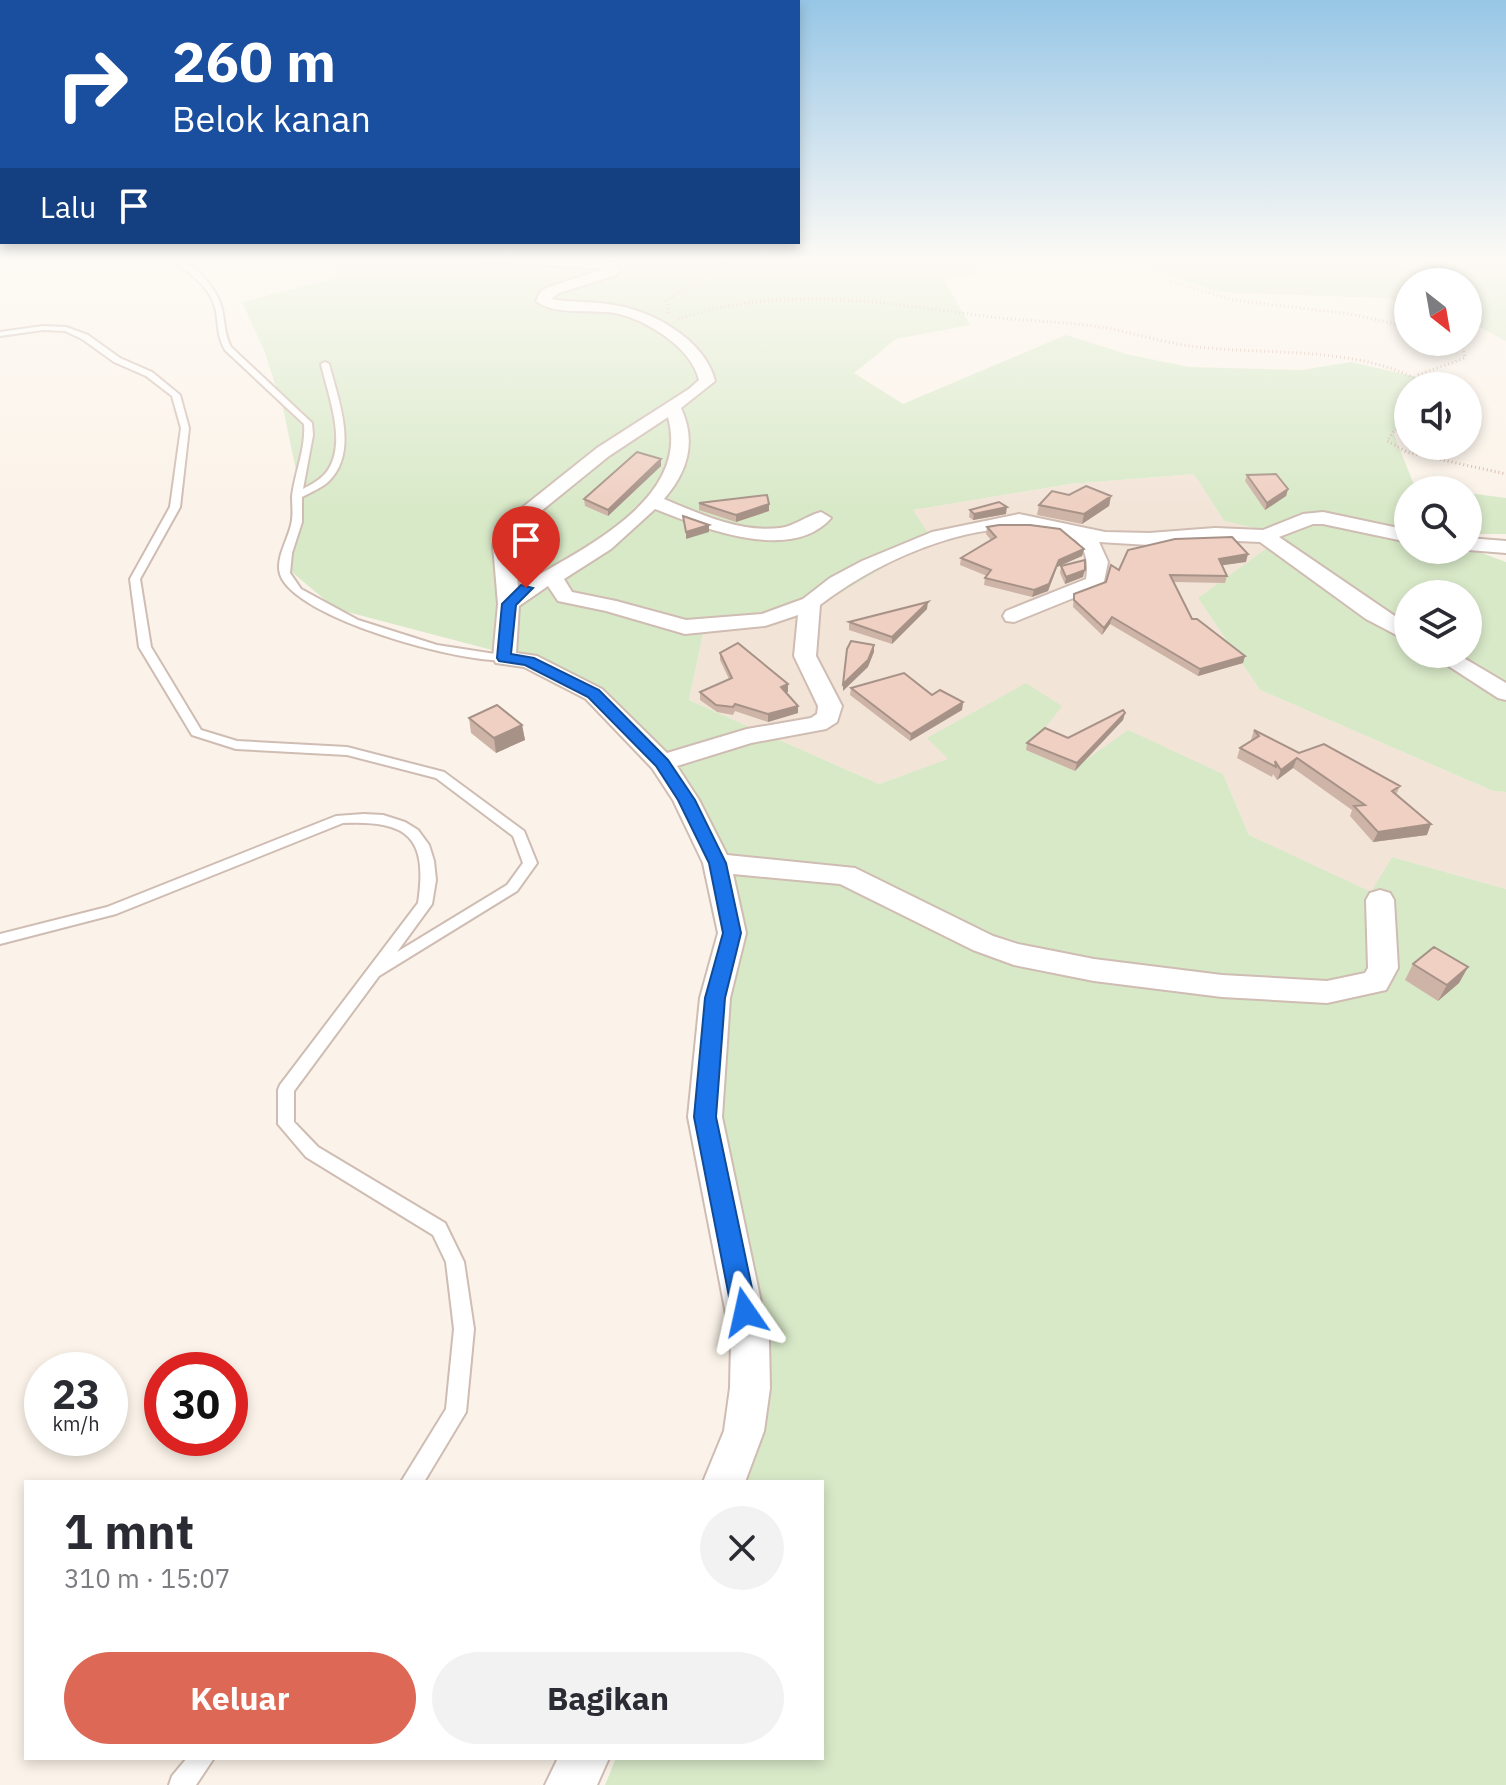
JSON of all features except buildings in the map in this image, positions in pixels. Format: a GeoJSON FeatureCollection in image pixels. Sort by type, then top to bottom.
{"type":"FeatureCollection","features":[{"type":"Feature","properties":{"kind":"street"},"geometry":{"type":"LineString","coordinates":[[677,340],[695,353],[707,372],[707,381],[603,452],[505,531],[503,545],[509,604],[504,658],[529,661],[594,694],[662,763],[686,800],[717,863],[732,933],[715,998],[705,1117],[750,1340],[750,1388],[744,1431],[725,1480]]}},
{"type":"Feature","properties":{"kind":"street"},"geometry":{"type":"LineString","coordinates":[[509,604],[526,588],[578,563],[615,537],[666,483],[679,460],[679,419],[672,407]]}},
{"type":"Feature","properties":{"kind":"street"},"geometry":{"type":"LineString","coordinates":[[651,501],[744,534],[790,533],[821,518]]}},
{"type":"Feature","properties":{"kind":"street"},"geometry":{"type":"LineString","coordinates":[[552,576],[565,597],[609,605],[685,627],[765,620],[810,603],[837,582],[869,565],[939,536],[1019,520],[1040,522],[1082,534],[1149,539],[1215,534],[1265,536],[1310,518],[1394,533]]}},
{"type":"Feature","properties":{"kind":"street"},"geometry":{"type":"LineString","coordinates":[[1014,616],[1096,582],[1100,567],[1097,556],[1094,546],[1082,534]]}},
{"type":"Feature","properties":{"kind":"street"},"geometry":{"type":"LineString","coordinates":[[1265,536],[1394,626]]}},
{"type":"Feature","properties":{"kind":"street"},"geometry":{"type":"LineString","coordinates":[[1482,545],[1506,547]]}},
{"type":"Feature","properties":{"kind":"street"},"geometry":{"type":"LineString","coordinates":[[662,763],[747,736],[818,724],[829,717],[830,706],[805,656],[810,603]]}},
{"type":"Feature","properties":{"kind":"street"},"geometry":{"type":"LineString","coordinates":[[1464,668],[1506,693]]}},
{"type":"Feature","properties":{"kind":"street"},"geometry":{"type":"LineString","coordinates":[[717,863],[845,875],[983,943],[1014,954],[1094,970],[1165,979],[1327,992],[1375,982],[1383,968],[1380,900]]}},
{"type":"Feature","properties":{"kind":"street"},"geometry":{"type":"LineString","coordinates":[[570,1785],[584,1760]]}},
{"type":"Feature","properties":{"kind":"lane"},"geometry":{"type":"LineString","coordinates":[[90,340],[117,360],[149,374],[176,395],[185,428],[175,507],[135,579],[145,647],[196,732],[236,745],[347,751],[440,775],[519,834],[530,863],[512,888],[371,976]]}},
{"type":"Feature","properties":{"kind":"lane"},"geometry":{"type":"LineString","coordinates":[[223,340],[308,423],[309,435],[297,496],[297,522],[287,553],[285,573],[297,591],[354,622],[421,644],[504,658]]}},
{"type":"Feature","properties":{"kind":"lane"},"geometry":{"type":"LineString","coordinates":[[297,496],[326,479],[340,458],[340,441],[325,364]]}},
{"type":"Feature","properties":{"kind":"lane"},"geometry":{"type":"LineString","coordinates":[[0,939],[111,911],[341,819],[371,816],[394,820],[415,834],[423,847],[430,883],[425,904],[286,1090],[286,1124],[312,1152],[439,1229],[455,1262],[464,1329],[456,1412],[413,1480]]}},
{"type":"Feature","properties":{"kind":"lane"},"geometry":{"type":"LineString","coordinates":[[181,1785],[200,1760]]}},
{"type":"Feature","properties":{"kind":"path"},"geometry":{"type":"LineString","coordinates":[[1166,340],[1194,346],[1326,357],[1402,372]]}},
{"type":"Feature","properties":{"kind":"path"},"geometry":{"type":"LineString","coordinates":[[1425,372],[1465,356]]}},
{"type":"Feature","properties":{"kind":"path"},"geometry":{"type":"LineString","coordinates":[[1443,460],[1506,474]]}},
{"type":"Feature","properties":{"kind":"shaded area"},"geometry":{"type":"Polygon","coordinates":[[[1194,474],[1224,521],[1286,535],[1198,598],[1260,690],[1493,791],[1506,792],[1506,889],[1392,857],[1372,893],[1249,835],[1223,774],[1077,767],[928,738],[949,759],[879,784],[689,700],[705,624],[931,539],[913,510],[1070,484],[1194,474]]]}},
{"type":"Feature","properties":{"kind":"green space"},"geometry":{"type":"Polygon","coordinates":[[[260,340],[894,340],[854,373],[903,404],[1053,340],[1083,340],[1126,354],[1189,367],[1302,370],[1351,362],[1395,372],[1394,460],[1404,460],[1410,476],[1394,476],[1394,564],[1482,564],[1482,553],[1506,562],[1506,792],[1493,791],[1260,690],[1198,598],[1285,535],[1224,521],[1194,474],[1070,484],[913,510],[932,539],[810,611],[705,624],[689,700],[879,784],[948,759],[927,738],[1026,683],[1062,706],[1033,744],[1076,767],[1128,730],[1223,774],[1249,835],[1371,892],[1392,857],[1506,889],[1506,1785],[605,1785],[615,1760],[824,1760],[824,1480],[730,1480],[757,1412],[703,1096],[726,877],[617,704],[538,662],[336,609],[287,568],[303,504],[283,408],[260,340]]]}},
{"type":"Feature","properties":{"kind":"green space"},"geometry":{"type":"Polygon","coordinates":[[[1482,495],[1506,498],[1506,534],[1482,534],[1482,495]]]}},
{"type":"Feature","properties":{"kind":"route"},"geometry":{"type":"LineString","coordinates":[[526,588],[509,604],[504,658],[529,661],[594,694],[662,763],[686,800],[717,863],[732,933],[715,998],[705,1117],[745,1312]]}}]}
